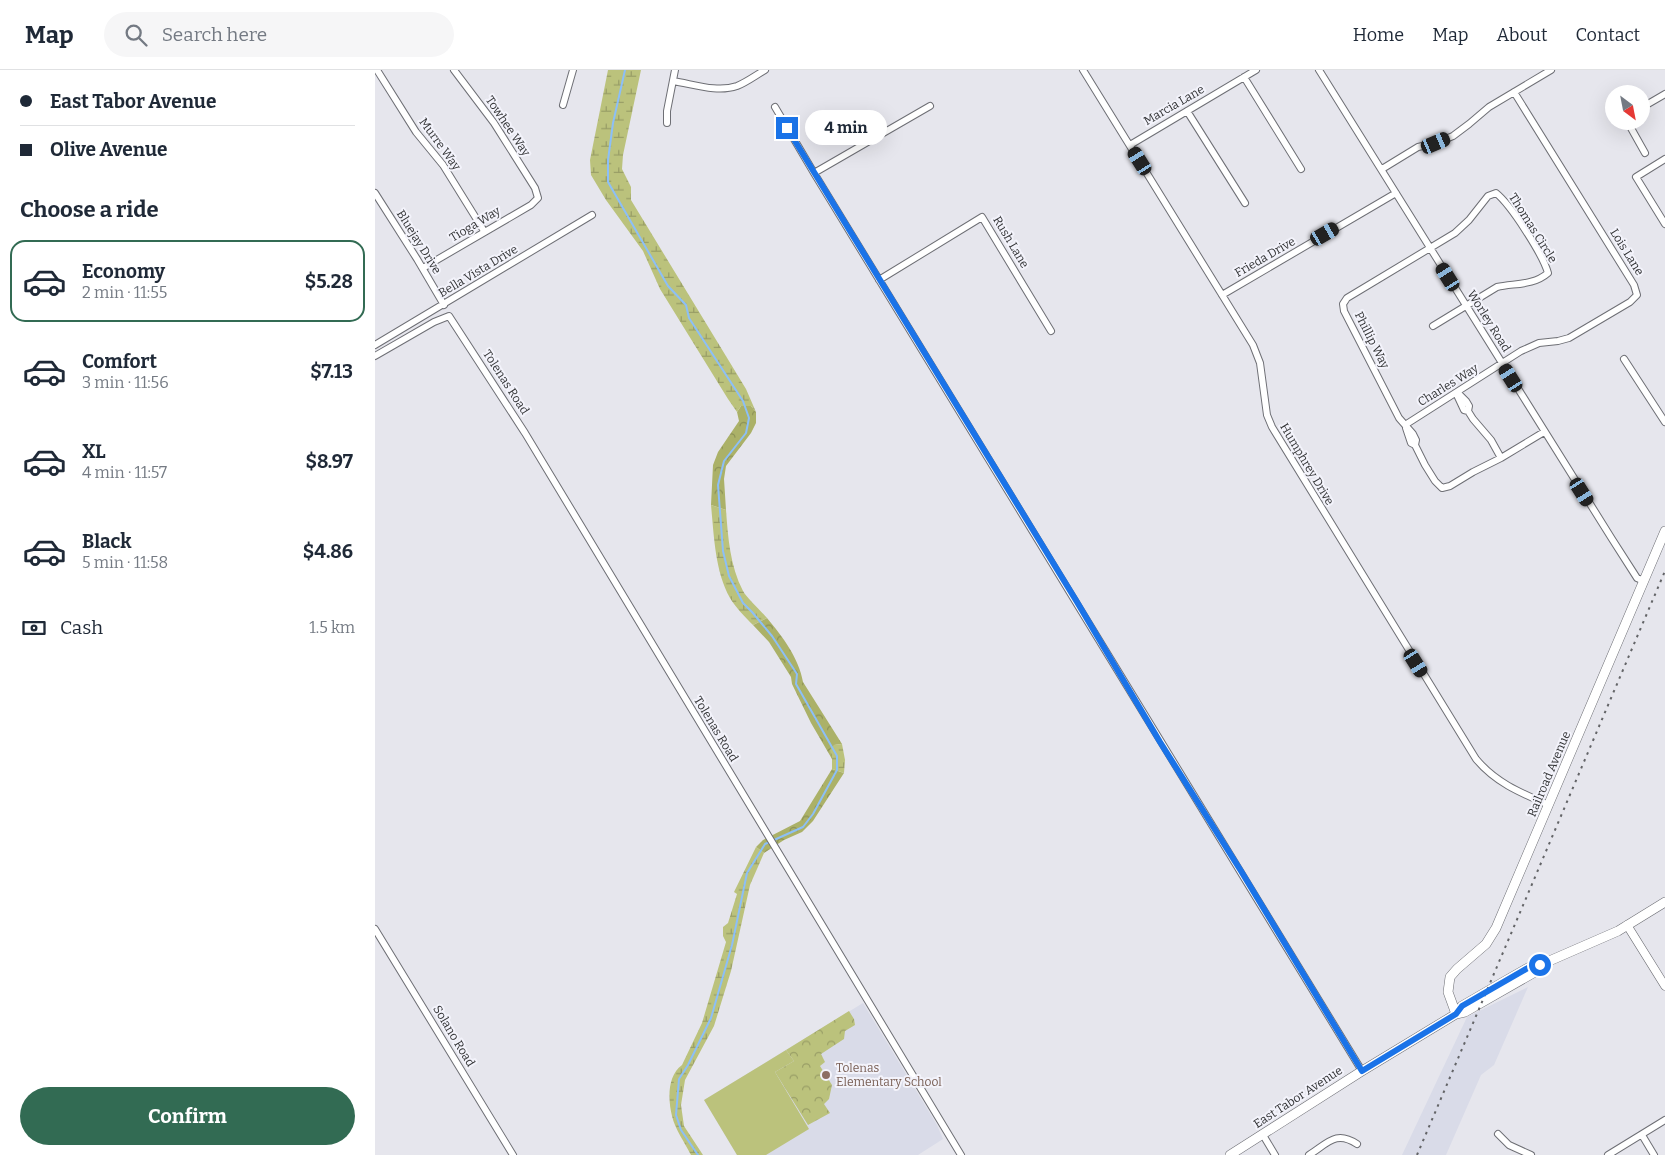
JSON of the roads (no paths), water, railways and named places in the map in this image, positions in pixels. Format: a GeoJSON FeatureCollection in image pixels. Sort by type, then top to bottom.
{"type":"FeatureCollection","features":[{"type":"Feature","properties":{"kind":"main road","name":"Railroad Avenue"},"geometry":{"type":"LineString","coordinates":[[1456,1014],[1448,992],[1450,977],[1491,937],[1665,531]]}},
{"type":"Feature","properties":{"kind":"main road","name":"East Tabor Avenue"},"geometry":{"type":"LineString","coordinates":[[1230,1155],[1456,1014],[1465,1012],[1535,972],[1540,965],[1627,925],[1665,902]]}},
{"type":"Feature","properties":{"kind":"street","name":"Murre Way"},"geometry":{"type":"LineString","coordinates":[[377,70],[416,132],[443,165],[484,231]]}},
{"type":"Feature","properties":{"kind":"street","name":"Towhee Way"},"geometry":{"type":"LineString","coordinates":[[455,70],[494,123],[535,188],[537,198]]}},
{"type":"Feature","properties":{"kind":"street"},"geometry":{"type":"LineString","coordinates":[[563,105],[573,70]]}},
{"type":"Feature","properties":{"kind":"street"},"geometry":{"type":"LineString","coordinates":[[667,123],[667,111],[675,70]]}},
{"type":"Feature","properties":{"kind":"street"},"geometry":{"type":"LineString","coordinates":[[673,81],[715,88],[727,88],[737,86],[765,70]]}},
{"type":"Feature","properties":{"kind":"street","name":"Humphrey Drive"},"geometry":{"type":"LineString","coordinates":[[1083,70],[1253,345],[1260,363],[1267,415],[1271,427],[1476,759],[1485,770],[1514,790],[1549,805]]}},
{"type":"Feature","properties":{"kind":"street","name":"Marcia Lane"},"geometry":{"type":"LineString","coordinates":[[1130,145],[1256,70]]}},
{"type":"Feature","properties":{"kind":"street","name":"Worley Road"},"geometry":{"type":"LineString","coordinates":[[1319,70],[1637,578],[1644,581]]}},
{"type":"Feature","properties":{"kind":"street"},"geometry":{"type":"LineString","coordinates":[[1381,169],[1418,147],[1436,143],[1453,136],[1489,107],[1551,70]]}},
{"type":"Feature","properties":{"kind":"street"},"geometry":{"type":"LineString","coordinates":[[1244,77],[1301,169]]}},
{"type":"Feature","properties":{"kind":"street","name":"Lois Lane"},"geometry":{"type":"LineString","coordinates":[[1503,364],[1521,351],[1539,343],[1569,338],[1630,302],[1637,295],[1634,285],[1513,92]]}},
{"type":"Feature","properties":{"kind":"street"},"geometry":{"type":"LineString","coordinates":[[1650,103],[1665,94]]}},
{"type":"Feature","properties":{"kind":"street"},"geometry":{"type":"LineString","coordinates":[[814,173],[930,106]]}},
{"type":"Feature","properties":{"kind":"street"},"geometry":{"type":"LineString","coordinates":[[775,107],[1362,1071]]}},
{"type":"Feature","properties":{"kind":"street"},"geometry":{"type":"LineString","coordinates":[[1187,111],[1245,203]]}},
{"type":"Feature","properties":{"kind":"street"},"geometry":{"type":"LineString","coordinates":[[1632,130],[1645,153]]}},
{"type":"Feature","properties":{"kind":"street"},"geometry":{"type":"LineString","coordinates":[[1665,159],[1636,177],[1665,224]]}},
{"type":"Feature","properties":{"kind":"street","name":"Bluejay Drive"},"geometry":{"type":"LineString","coordinates":[[375,192],[444,304]]}},
{"type":"Feature","properties":{"kind":"street","name":"Frieda Drive"},"geometry":{"type":"LineString","coordinates":[[1222,295],[1396,193]]}},
{"type":"Feature","properties":{"kind":"street","name":"Thomas Circle"},"geometry":{"type":"LineString","coordinates":[[1431,248],[1455,233],[1469,220],[1488,196],[1496,193],[1504,199],[1546,265],[1548,273],[1542,278],[1531,282],[1497,287],[1466,306]]}},
{"type":"Feature","properties":{"kind":"street","name":"Tioga Way"},"geometry":{"type":"LineString","coordinates":[[423,268],[531,205],[537,198]]}},
{"type":"Feature","properties":{"kind":"street","name":"Bella Vista Drive"},"geometry":{"type":"LineString","coordinates":[[375,346],[592,215]]}},
{"type":"Feature","properties":{"kind":"street","name":"Rush Lane"},"geometry":{"type":"LineString","coordinates":[[879,280],[982,217],[1051,331]]}},
{"type":"Feature","properties":{"kind":"street","name":"Phillip Way"},"geometry":{"type":"LineString","coordinates":[[1431,248],[1347,298],[1343,304],[1344,311],[1399,418],[1416,440],[1415,445],[1435,481],[1442,488],[1450,486],[1545,432]]}},
{"type":"Feature","properties":{"kind":"street"},"geometry":{"type":"LineString","coordinates":[[1433,326],[1466,306]]}},
{"type":"Feature","properties":{"kind":"street","name":"Tolenas Road"},"geometry":{"type":"LineString","coordinates":[[375,356],[434,322],[449,316],[525,433],[961,1155]]}},
{"type":"Feature","properties":{"kind":"street"},"geometry":{"type":"LineString","coordinates":[[1624,359],[1665,422]]}},
{"type":"Feature","properties":{"kind":"street","name":"Charles Way"},"geometry":{"type":"LineString","coordinates":[[1405,424],[1503,364]]}},
{"type":"Feature","properties":{"kind":"street"},"geometry":{"type":"LineString","coordinates":[[1457,392],[1466,401],[1469,411],[1491,440],[1501,458]]}},
{"type":"Feature","properties":{"kind":"street"},"geometry":{"type":"LineString","coordinates":[[1627,925],[1665,986]]}},
{"type":"Feature","properties":{"kind":"street","name":"Solano Road"},"geometry":{"type":"LineString","coordinates":[[375,929],[513,1155]]}},
{"type":"Feature","properties":{"kind":"street"},"geometry":{"type":"LineString","coordinates":[[1608,1155],[1665,1120]]}},
{"type":"Feature","properties":{"kind":"street"},"geometry":{"type":"LineString","coordinates":[[1499,1134],[1505,1143],[1531,1155]]}},
{"type":"Feature","properties":{"kind":"street"},"geometry":{"type":"LineString","coordinates":[[1263,1135],[1275,1155]]}},
{"type":"Feature","properties":{"kind":"street"},"geometry":{"type":"LineString","coordinates":[[1641,1135],[1654,1155]]}},
{"type":"Feature","properties":{"kind":"street"},"geometry":{"type":"LineString","coordinates":[[1309,1155],[1336,1138],[1348,1138],[1357,1144]]}},
{"type":"Feature","properties":{"kind":"waterway"},"geometry":{"type":"LineString","coordinates":[[625,70],[613,123],[608,160],[608,182],[668,286],[686,305],[689,318],[743,401],[749,418],[746,433],[724,461],[718,485],[723,551],[729,576],[743,603],[772,636],[797,674],[796,684],[837,756],[837,770],[813,814],[803,827],[765,844],[747,873],[732,945],[711,1018],[679,1079],[676,1115],[681,1130],[698,1155]]}},
{"type":"Feature","properties":{"kind":"railway"},"geometry":{"type":"LineString","coordinates":[[1417,1155],[1665,571]]}},
{"type":"Feature","properties":{"kind":"place","name":"Tolenas Elementary School"},"geometry":{"type":"Point","coordinates":[826,1075]}}]}
